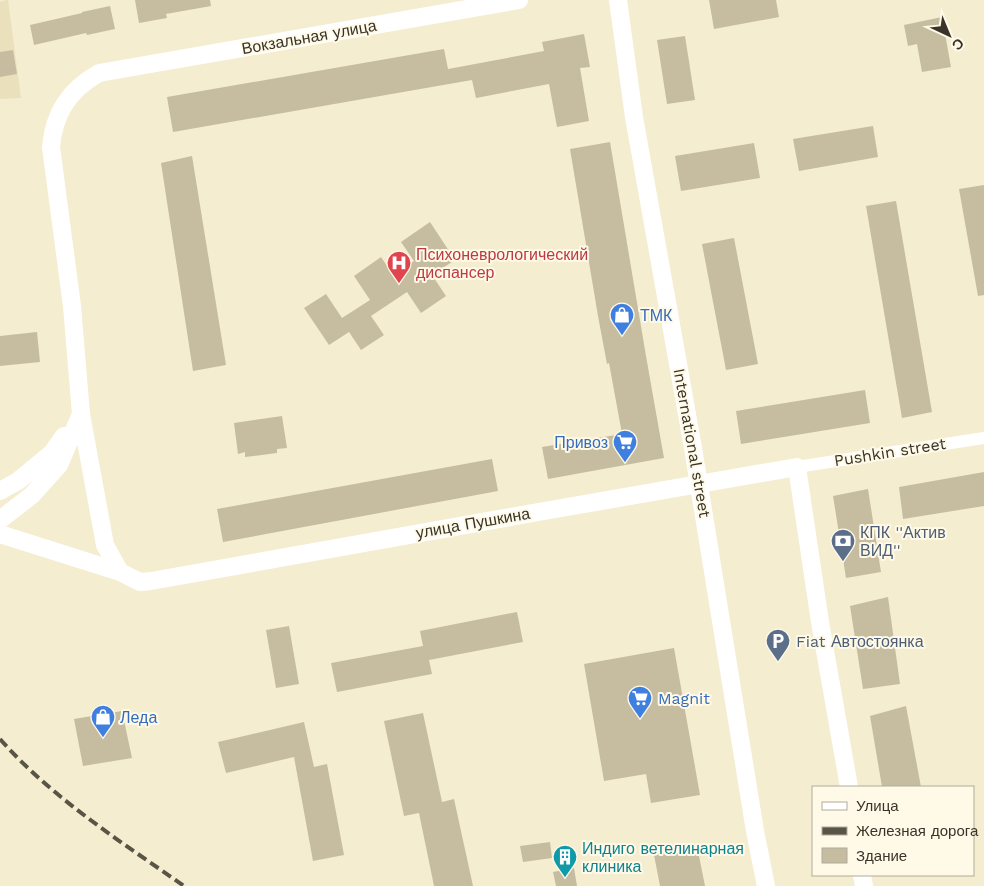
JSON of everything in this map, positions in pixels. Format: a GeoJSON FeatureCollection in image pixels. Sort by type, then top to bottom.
{"type":"FeatureCollection","features":[{"type":"Feature","properties":{"kind":"main road","name":"Вокзальная улица"},"geometry":{"type":"LineString","coordinates":[[81,414],[72,306],[51,147],[52,136],[62,106],[73,92],[99,73],[519,0]]}},
{"type":"Feature","properties":{"kind":"main road","name":"International street"},"geometry":{"type":"LineString","coordinates":[[618,0],[634,117],[699,484],[755,831],[766,886]]}},
{"type":"Feature","properties":{"kind":"main road"},"geometry":{"type":"LineString","coordinates":[[0,490],[18,481],[52,452],[81,414]]}},
{"type":"Feature","properties":{"kind":"main road"},"geometry":{"type":"LineString","coordinates":[[0,520],[32,495],[59,465],[81,414]]}},
{"type":"Feature","properties":{"kind":"main road"},"geometry":{"type":"LineString","coordinates":[[81,414],[105,546],[120,572]]}},
{"type":"Feature","properties":{"kind":"main road","name":"улица Пушкина"},"geometry":{"type":"LineString","coordinates":[[120,572],[140,582],[150,581],[796,467]]}},
{"type":"Feature","properties":{"kind":"main road"},"geometry":{"type":"LineString","coordinates":[[796,467],[820,622],[849,786]]}},
{"type":"Feature","properties":{"kind":"main road"},"geometry":{"type":"LineString","coordinates":[[0,534],[120,572]]}},
{"type":"Feature","properties":{"kind":"street","name":"Pushkin street"},"geometry":{"type":"LineString","coordinates":[[796,467],[984,438]]}},
{"type":"Feature","properties":{"kind":"shaded area"},"geometry":{"type":"Polygon","coordinates":[[[8,0],[21,98],[0,99],[0,2],[8,0]]]}},
{"type":"Feature","properties":{"kind":"building"},"geometry":{"type":"Polygon","coordinates":[[[135,0],[210,0],[211,6],[166,14],[167,18],[139,23],[135,0]]]}},
{"type":"Feature","properties":{"kind":"building"},"geometry":{"type":"Polygon","coordinates":[[[709,0],[776,0],[779,17],[714,29],[709,0]]]}},
{"type":"Feature","properties":{"kind":"building"},"geometry":{"type":"Polygon","coordinates":[[[110,6],[115,29],[87,35],[86,33],[34,45],[30,25],[110,6]]]}},
{"type":"Feature","properties":{"kind":"building"},"geometry":{"type":"Polygon","coordinates":[[[942,17],[951,67],[922,72],[917,44],[908,46],[904,25],[942,17]]]}},
{"type":"Feature","properties":{"kind":"building"},"geometry":{"type":"Polygon","coordinates":[[[584,34],[590,67],[580,68],[589,121],[557,127],[549,84],[476,98],[472,80],[173,132],[167,97],[444,49],[448,69],[544,51],[542,42],[584,34]]]}},
{"type":"Feature","properties":{"kind":"building"},"geometry":{"type":"Polygon","coordinates":[[[685,36],[695,100],[667,104],[657,40],[685,36]]]}},
{"type":"Feature","properties":{"kind":"building"},"geometry":{"type":"Polygon","coordinates":[[[13,50],[17,74],[0,77],[0,52],[13,50]]]}},
{"type":"Feature","properties":{"kind":"building"},"geometry":{"type":"Polygon","coordinates":[[[873,126],[878,157],[799,171],[793,139],[873,126]]]}},
{"type":"Feature","properties":{"kind":"building"},"geometry":{"type":"Polygon","coordinates":[[[610,142],[664,458],[548,479],[542,447],[622,434],[598,316],[570,149],[610,142]]]}},
{"type":"Feature","properties":{"kind":"building"},"geometry":{"type":"Polygon","coordinates":[[[754,143],[760,178],[681,191],[675,156],[754,143]]]}},
{"type":"Feature","properties":{"kind":"building"},"geometry":{"type":"Polygon","coordinates":[[[192,156],[226,365],[193,371],[161,163],[192,156]]]}},
{"type":"Feature","properties":{"kind":"building"},"geometry":{"type":"Polygon","coordinates":[[[984,185],[984,295],[978,296],[959,189],[984,185]]]}},
{"type":"Feature","properties":{"kind":"building"},"geometry":{"type":"Polygon","coordinates":[[[896,201],[932,412],[902,418],[866,206],[896,201]]]}},
{"type":"Feature","properties":{"kind":"building","name":"Психоневрологический диспансер"},"geometry":{"type":"Polygon","coordinates":[[[430,222],[455,260],[432,275],[446,296],[421,313],[407,292],[371,316],[384,335],[361,350],[349,332],[329,345],[304,308],[326,294],[342,318],[370,300],[354,276],[381,257],[393,275],[414,261],[401,242],[430,222]]]}},
{"type":"Feature","properties":{"kind":"building"},"geometry":{"type":"Polygon","coordinates":[[[734,238],[758,364],[726,370],[702,244],[734,238]]]}},
{"type":"Feature","properties":{"kind":"building"},"geometry":{"type":"Polygon","coordinates":[[[37,332],[40,362],[0,366],[0,336],[37,332]]]}},
{"type":"Feature","properties":{"kind":"building"},"geometry":{"type":"Polygon","coordinates":[[[865,390],[870,423],[741,444],[736,411],[865,390]]]}},
{"type":"Feature","properties":{"kind":"building"},"geometry":{"type":"Polygon","coordinates":[[[282,416],[287,448],[277,449],[277,453],[245,457],[245,452],[238,454],[234,423],[282,416]]]}},
{"type":"Feature","properties":{"kind":"building"},"geometry":{"type":"Polygon","coordinates":[[[492,459],[498,491],[223,542],[217,509],[492,459]]]}},
{"type":"Feature","properties":{"kind":"building"},"geometry":{"type":"Polygon","coordinates":[[[984,472],[984,506],[903,519],[899,487],[984,472]]]}},
{"type":"Feature","properties":{"kind":"building"},"geometry":{"type":"Polygon","coordinates":[[[868,489],[881,572],[846,578],[833,496],[868,489]]]}},
{"type":"Feature","properties":{"kind":"building"},"geometry":{"type":"Polygon","coordinates":[[[888,597],[900,684],[863,689],[850,606],[888,597]]]}},
{"type":"Feature","properties":{"kind":"building"},"geometry":{"type":"Polygon","coordinates":[[[517,612],[523,642],[429,660],[432,674],[337,692],[331,663],[423,646],[420,631],[517,612]]]}},
{"type":"Feature","properties":{"kind":"building"},"geometry":{"type":"Polygon","coordinates":[[[289,626],[299,684],[276,688],[266,630],[289,626]]]}},
{"type":"Feature","properties":{"kind":"building","name":"Magnit"},"geometry":{"type":"Polygon","coordinates":[[[674,648],[700,795],[651,803],[646,774],[604,781],[584,664],[674,648]]]}},
{"type":"Feature","properties":{"kind":"building"},"geometry":{"type":"Polygon","coordinates":[[[906,706],[921,786],[882,786],[870,716],[906,706]]]}},
{"type":"Feature","properties":{"kind":"building","name":"Леда"},"geometry":{"type":"Polygon","coordinates":[[[122,711],[132,758],[83,766],[74,719],[122,711]]]}},
{"type":"Feature","properties":{"kind":"building"},"geometry":{"type":"Polygon","coordinates":[[[423,713],[442,802],[454,799],[473,886],[434,886],[419,813],[404,816],[384,721],[423,713]]]}},
{"type":"Feature","properties":{"kind":"building"},"geometry":{"type":"Polygon","coordinates":[[[304,722],[314,767],[327,764],[344,855],[313,861],[294,757],[226,773],[218,742],[304,722]]]}},
{"type":"Feature","properties":{"kind":"building"},"geometry":{"type":"Polygon","coordinates":[[[550,842],[552,858],[523,862],[520,846],[550,842]]]}},
{"type":"Feature","properties":{"kind":"building"},"geometry":{"type":"Polygon","coordinates":[[[697,846],[705,886],[660,886],[654,855],[697,846]]]}},
{"type":"Feature","properties":{"kind":"building","name":"Индиго ветелинарная клиника"},"geometry":{"type":"Polygon","coordinates":[[[574,868],[577,886],[556,886],[553,872],[574,868]]]}},
{"type":"Feature","properties":{"kind":"railway"},"geometry":{"type":"LineString","coordinates":[[0,739],[64,800],[184,886]]}},
{"type":"Feature","properties":{"kind":"place","name":"Психоневрологический диспансер"},"geometry":{"type":"Point","coordinates":[399,284]}},
{"type":"Feature","properties":{"kind":"place","name":"ТМК"},"geometry":{"type":"Point","coordinates":[622,336]}},
{"type":"Feature","properties":{"kind":"place","name":"Привоз"},"geometry":{"type":"Point","coordinates":[625,463]}},
{"type":"Feature","properties":{"kind":"place","name":"КПК ''Актив ВИД''"},"geometry":{"type":"Point","coordinates":[843,562]}},
{"type":"Feature","properties":{"kind":"place","name":"Fiat Автостоянка"},"geometry":{"type":"Point","coordinates":[778,662]}},
{"type":"Feature","properties":{"kind":"place","name":"Magnit"},"geometry":{"type":"Point","coordinates":[640,719]}},
{"type":"Feature","properties":{"kind":"place","name":"Леда"},"geometry":{"type":"Point","coordinates":[103,738]}},
{"type":"Feature","properties":{"kind":"place","name":"Индиго ветелинарная клиника"},"geometry":{"type":"Point","coordinates":[565,878]}}]}
